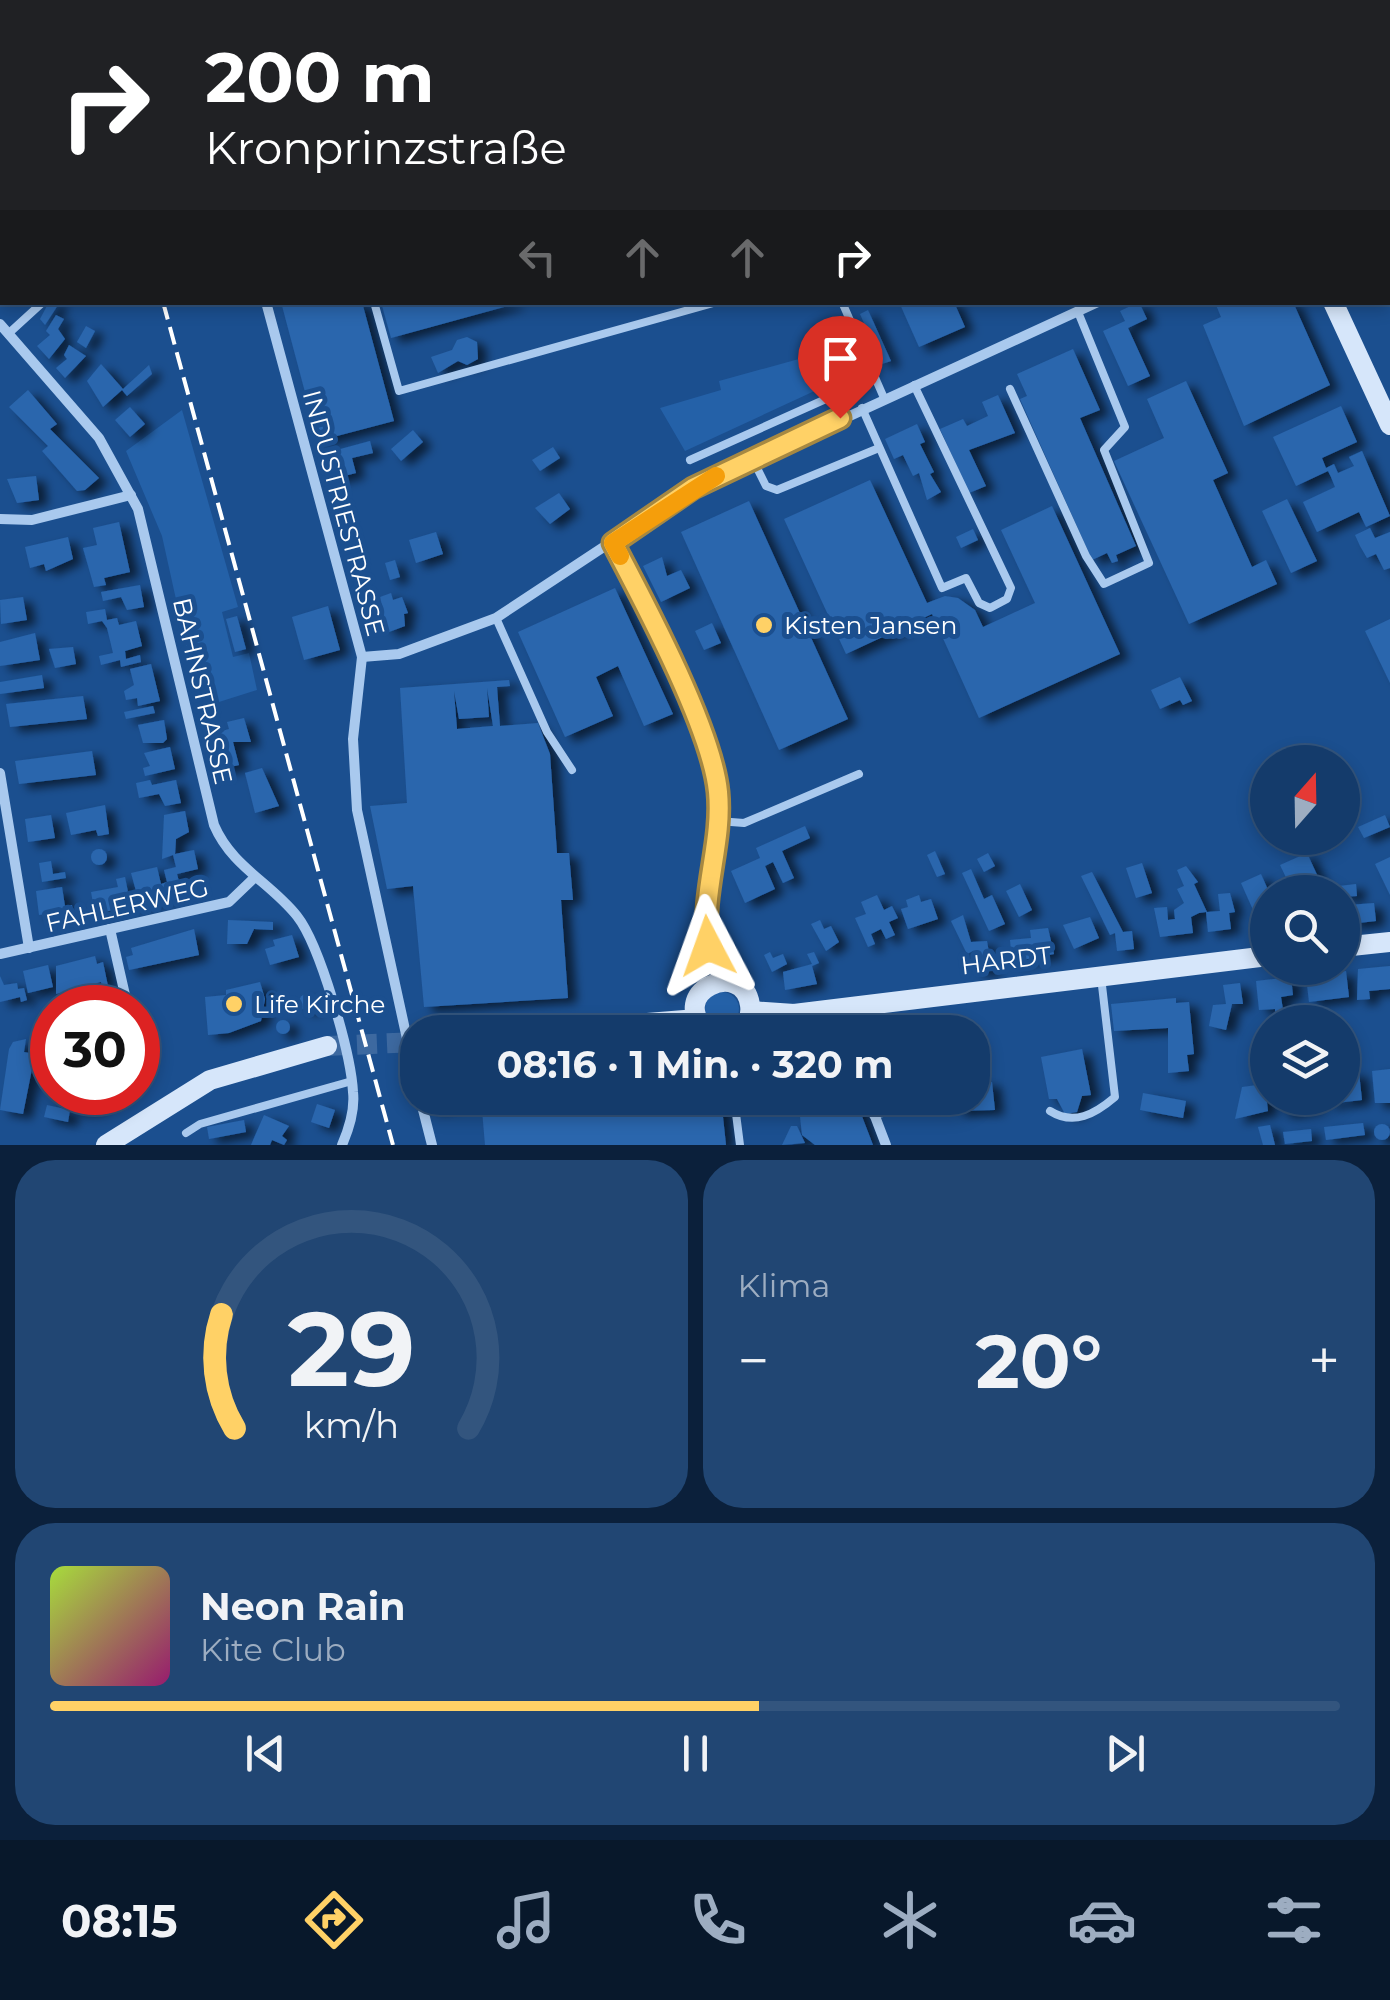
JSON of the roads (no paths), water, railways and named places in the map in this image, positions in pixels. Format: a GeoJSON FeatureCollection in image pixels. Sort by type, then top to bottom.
{"type":"FeatureCollection","features":[{"type":"Feature","properties":{"kind":"main road"},"geometry":{"type":"LineString","coordinates":[[1334,305],[1390,425]]}},
{"type":"Feature","properties":{"kind":"main road"},"geometry":{"type":"LineString","coordinates":[[1360,946],[1390,942]]}},
{"type":"Feature","properties":{"kind":"main road","name":"HARDT"},"geometry":{"type":"LineString","coordinates":[[751,1012],[794,1014],[1100,973],[1250,958]]}},
{"type":"Feature","properties":{"kind":"main road"},"geometry":{"type":"LineString","coordinates":[[701,1015],[699,995],[718,982],[742,988],[749,1015]]}},
{"type":"Feature","properties":{"kind":"main road"},"geometry":{"type":"LineString","coordinates":[[106,1145],[210,1080],[327,1046]]}},
{"type":"Feature","properties":{"kind":"street","name":"INDUSTRIESTRASSE"},"geometry":{"type":"LineString","coordinates":[[267,305],[362,657],[353,740],[357,810],[402,1015]]}},
{"type":"Feature","properties":{"kind":"street"},"geometry":{"type":"LineString","coordinates":[[362,657],[399,654],[496,618],[693,488],[1092,305]]}},
{"type":"Feature","properties":{"kind":"street","name":"BAHNSTRASSE"},"geometry":{"type":"LineString","coordinates":[[4,329],[99,438],[146,526],[214,825],[232,858],[286,904],[308,932],[351,1076]]}},
{"type":"Feature","properties":{"kind":"street"},"geometry":{"type":"LineString","coordinates":[[0,518],[32,520],[131,495]]}},
{"type":"Feature","properties":{"kind":"street"},"geometry":{"type":"LineString","coordinates":[[613,543],[710,750],[718,820],[705,895],[708,946],[718,982]]}},
{"type":"Feature","properties":{"kind":"street"},"geometry":{"type":"LineString","coordinates":[[0,773],[28,948]]}},
{"type":"Feature","properties":{"kind":"street","name":"FAHLERWEG"},"geometry":{"type":"LineString","coordinates":[[0,954],[229,902],[254,878]]}},
{"type":"Feature","properties":{"kind":"street"},"geometry":{"type":"LineString","coordinates":[[110,929],[123,985]]}},
{"type":"Feature","properties":{"kind":"street"},"geometry":{"type":"LineString","coordinates":[[855,1005],[856,1015]]}},
{"type":"Feature","properties":{"kind":"street"},"geometry":{"type":"LineString","coordinates":[[342,1145],[352,1112],[351,1076]]}},
{"type":"Feature","properties":{"kind":"street"},"geometry":{"type":"LineString","coordinates":[[424,1115],[432,1145]]}},
{"type":"Feature","properties":{"kind":"street"},"geometry":{"type":"LineString","coordinates":[[873,1115],[886,1145]]}},
{"type":"Feature","properties":{"kind":"lane"},"geometry":{"type":"LineString","coordinates":[[4,329],[39,305]]}},
{"type":"Feature","properties":{"kind":"lane"},"geometry":{"type":"LineString","coordinates":[[375,305],[399,391],[706,305]]}},
{"type":"Feature","properties":{"kind":"lane"},"geometry":{"type":"LineString","coordinates":[[843,305],[884,398]]}},
{"type":"Feature","properties":{"kind":"lane"},"geometry":{"type":"LineString","coordinates":[[1010,390],[1086,556],[1104,584],[1149,563],[1104,450],[1124,426],[1078,312]]}},
{"type":"Feature","properties":{"kind":"lane"},"geometry":{"type":"LineString","coordinates":[[690,460],[875,377]]}},
{"type":"Feature","properties":{"kind":"lane"},"geometry":{"type":"LineString","coordinates":[[862,408],[942,588],[966,578],[981,606],[990,608],[1007,599],[1011,592],[914,385]]}},
{"type":"Feature","properties":{"kind":"lane"},"geometry":{"type":"LineString","coordinates":[[752,458],[766,486],[777,490],[879,448]]}},
{"type":"Feature","properties":{"kind":"lane"},"geometry":{"type":"LineString","coordinates":[[496,618],[547,732],[572,770]]}},
{"type":"Feature","properties":{"kind":"lane"},"geometry":{"type":"LineString","coordinates":[[718,820],[744,823],[858,774]]}},
{"type":"Feature","properties":{"kind":"lane"},"geometry":{"type":"LineString","coordinates":[[1050,1112],[1061,1118],[1078,1118],[1097,1113],[1115,1097],[1100,973]]}},
{"type":"Feature","properties":{"kind":"lane"},"geometry":{"type":"LineString","coordinates":[[186,1133],[200,1124],[351,1076]]}},
{"type":"Feature","properties":{"kind":"lane"},"geometry":{"type":"LineString","coordinates":[[736,1115],[740,1145]]}},
{"type":"Feature","properties":{"kind":"tunnel"},"geometry":{"type":"LineString","coordinates":[[327,1046],[400,1043]]}},
{"type":"Feature","properties":{"kind":"railway"},"geometry":{"type":"LineString","coordinates":[[164,305],[393,1145]]}},
{"type":"Feature","properties":{"kind":"place","name":"Kisten Jansen"},"geometry":{"type":"Point","coordinates":[764,625]}},
{"type":"Feature","properties":{"kind":"place","name":"Life Kirche"},"geometry":{"type":"Point","coordinates":[234,1004]}}]}
